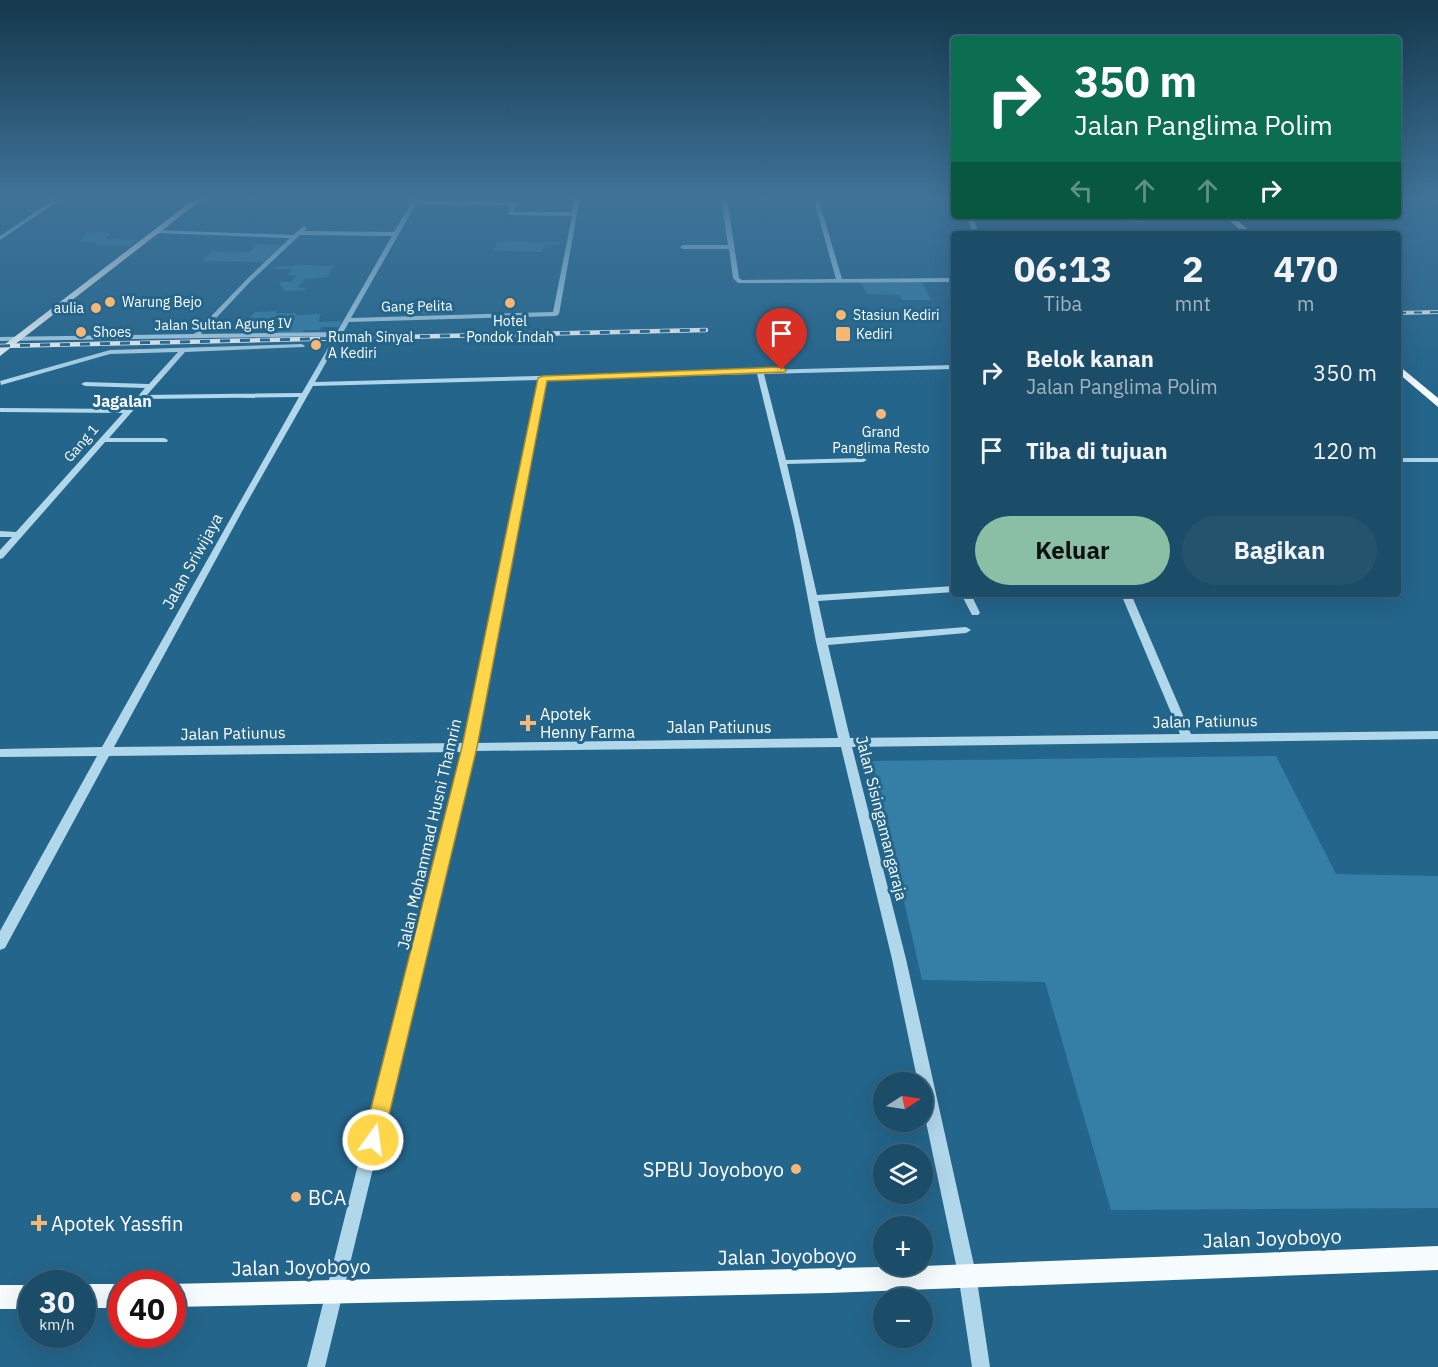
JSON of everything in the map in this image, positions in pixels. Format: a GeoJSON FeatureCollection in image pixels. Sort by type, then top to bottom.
{"type":"FeatureCollection","features":[{"type":"Feature","properties":{"kind":"main road"},"geometry":{"type":"LineString","coordinates":[[0,352],[118,261]]}},
{"type":"Feature","properties":{"kind":"main road"},"geometry":{"type":"LineString","coordinates":[[1401,371],[1438,404]]}},
{"type":"Feature","properties":{"kind":"main road","name":"Jalan Joyoboyo"},"geometry":{"type":"LineString","coordinates":[[186,1295],[829,1281],[1438,1258]]}},
{"type":"Feature","properties":{"kind":"main road"},"geometry":{"type":"LineString","coordinates":[[0,1297],[18,1297]]}},
{"type":"Feature","properties":{"kind":"street"},"geometry":{"type":"LineString","coordinates":[[195,337],[269,261]]}},
{"type":"Feature","properties":{"kind":"street","name":"Jalan Sriwijaya"},"geometry":{"type":"LineString","coordinates":[[0,944],[380,261]]}},
{"type":"Feature","properties":{"kind":"street","name":"Gang Pelita"},"geometry":{"type":"LineString","coordinates":[[347,320],[552,315],[558,312],[566,261]]}},
{"type":"Feature","properties":{"kind":"street"},"geometry":{"type":"LineString","coordinates":[[734,261],[736,278],[740,282],[951,280]]}},
{"type":"Feature","properties":{"kind":"street"},"geometry":{"type":"LineString","coordinates":[[834,261],[840,282]]}},
{"type":"Feature","properties":{"kind":"street","name":"Jalan Sultan Agung IV"},"geometry":{"type":"LineString","coordinates":[[0,339],[338,334]]}},
{"type":"Feature","properties":{"kind":"street"},"geometry":{"type":"LineString","coordinates":[[1,383],[110,352],[302,346]]}},
{"type":"Feature","properties":{"kind":"street","name":"Gang 1"},"geometry":{"type":"LineString","coordinates":[[0,556],[184,349]]}},
{"type":"Feature","properties":{"kind":"street"},"geometry":{"type":"LineString","coordinates":[[141,397],[543,378],[951,367]]}},
{"type":"Feature","properties":{"kind":"street","name":"Jalan Sisingamangaraja"},"geometry":{"type":"LineString","coordinates":[[760,371],[783,462],[821,642],[899,959],[967,1274],[981,1367]]}},
{"type":"Feature","properties":{"kind":"street","name":"Jalan Mohammad Husni Thamrin"},"geometry":{"type":"LineString","coordinates":[[316,1367],[469,747],[543,378]]}},
{"type":"Feature","properties":{"kind":"street"},"geometry":{"type":"LineString","coordinates":[[85,384],[150,386]]}},
{"type":"Feature","properties":{"kind":"street"},"geometry":{"type":"LineString","coordinates":[[0,410],[128,411]]}},
{"type":"Feature","properties":{"kind":"street"},"geometry":{"type":"LineString","coordinates":[[103,440],[164,441]]}},
{"type":"Feature","properties":{"kind":"street"},"geometry":{"type":"LineString","coordinates":[[783,462],[863,460]]}},
{"type":"Feature","properties":{"kind":"street"},"geometry":{"type":"LineString","coordinates":[[1401,460],[1438,460]]}},
{"type":"Feature","properties":{"kind":"street"},"geometry":{"type":"LineString","coordinates":[[0,534],[19,535]]}},
{"type":"Feature","properties":{"kind":"street"},"geometry":{"type":"LineString","coordinates":[[812,598],[951,589]]}},
{"type":"Feature","properties":{"kind":"street"},"geometry":{"type":"LineString","coordinates":[[967,597],[975,614]]}},
{"type":"Feature","properties":{"kind":"street"},"geometry":{"type":"LineString","coordinates":[[1127,597],[1187,738]]}},
{"type":"Feature","properties":{"kind":"street"},"geometry":{"type":"LineString","coordinates":[[821,642],[966,630]]}},
{"type":"Feature","properties":{"kind":"street","name":"Jalan Patiunus"},"geometry":{"type":"LineString","coordinates":[[0,753],[1438,735]]}},
{"type":"Feature","properties":{"kind":"shaded area"},"geometry":{"type":"Polygon","coordinates":[[[202,261],[266,261],[265,262],[202,261]]]}},
{"type":"Feature","properties":{"kind":"shaded area"},"geometry":{"type":"Polygon","coordinates":[[[301,265],[333,266],[328,277],[305,279],[298,287],[306,288],[305,290],[285,291],[279,284],[291,282],[297,276],[287,275],[292,269],[273,269],[301,265]]]}},
{"type":"Feature","properties":{"kind":"shaded area"},"geometry":{"type":"Polygon","coordinates":[[[921,280],[931,300],[902,300],[899,295],[867,294],[860,281],[921,280]]]}},
{"type":"Feature","properties":{"kind":"shaded area"},"geometry":{"type":"Polygon","coordinates":[[[414,303],[449,303],[446,314],[405,314],[414,303]]]}},
{"type":"Feature","properties":{"kind":"shaded area"},"geometry":{"type":"Polygon","coordinates":[[[277,311],[276,313],[297,313],[296,315],[321,314],[318,322],[342,321],[339,327],[304,330],[301,334],[276,334],[280,328],[245,328],[248,324],[243,324],[255,312],[277,311]]]}},
{"type":"Feature","properties":{"kind":"shaded area"},"geometry":{"type":"Polygon","coordinates":[[[1276,756],[1336,874],[1438,876],[1438,1208],[1111,1210],[1045,982],[922,980],[872,761],[1276,756]]]}},
{"type":"Feature","properties":{"kind":"railway"},"geometry":{"type":"LineString","coordinates":[[1401,313],[1438,312]]}},
{"type":"Feature","properties":{"kind":"railway"},"geometry":{"type":"LineString","coordinates":[[0,346],[706,330]]}},
{"type":"Feature","properties":{"kind":"place","name":"Warung Bejo"},"geometry":{"type":"Point","coordinates":[110,302]}},
{"type":"Feature","properties":{"kind":"place","name":"Hotel Pondok Indah"},"geometry":{"type":"Point","coordinates":[510,303]}},
{"type":"Feature","properties":{"kind":"place","name":"aulia"},"geometry":{"type":"Point","coordinates":[96,308]}},
{"type":"Feature","properties":{"kind":"place","name":"Stasiun Kediri"},"geometry":{"type":"Point","coordinates":[841,315]}},
{"type":"Feature","properties":{"kind":"place","name":"Shoes"},"geometry":{"type":"Point","coordinates":[81,332]}},
{"type":"Feature","properties":{"kind":"place","name":"Kediri"},"geometry":{"type":"Point","coordinates":[843,334]}},
{"type":"Feature","properties":{"kind":"place","name":"Rumah Sinyal A Kediri"},"geometry":{"type":"Point","coordinates":[316,345]}},
{"type":"Feature","properties":{"kind":"place","name":"Grand Panglima Resto"},"geometry":{"type":"Point","coordinates":[881,414]}},
{"type":"Feature","properties":{"kind":"place","name":"Apotek Henny Farma"},"geometry":{"type":"Point","coordinates":[528,723]}},
{"type":"Feature","properties":{"kind":"place","name":"SPBU Joyoboyo"},"geometry":{"type":"Point","coordinates":[796,1169]}},
{"type":"Feature","properties":{"kind":"place","name":"BCA"},"geometry":{"type":"Point","coordinates":[296,1197]}},
{"type":"Feature","properties":{"kind":"place","name":"Apotek Yassfin"},"geometry":{"type":"Point","coordinates":[39,1223]}},
{"type":"Feature","properties":{"kind":"district","name":"Jagalan"},"geometry":{"type":"Point","coordinates":[122,401]}},
{"type":"Feature","properties":{"kind":"route"},"geometry":{"type":"LineString","coordinates":[[373,1140],[469,747],[543,378],[782,370]]}}]}
